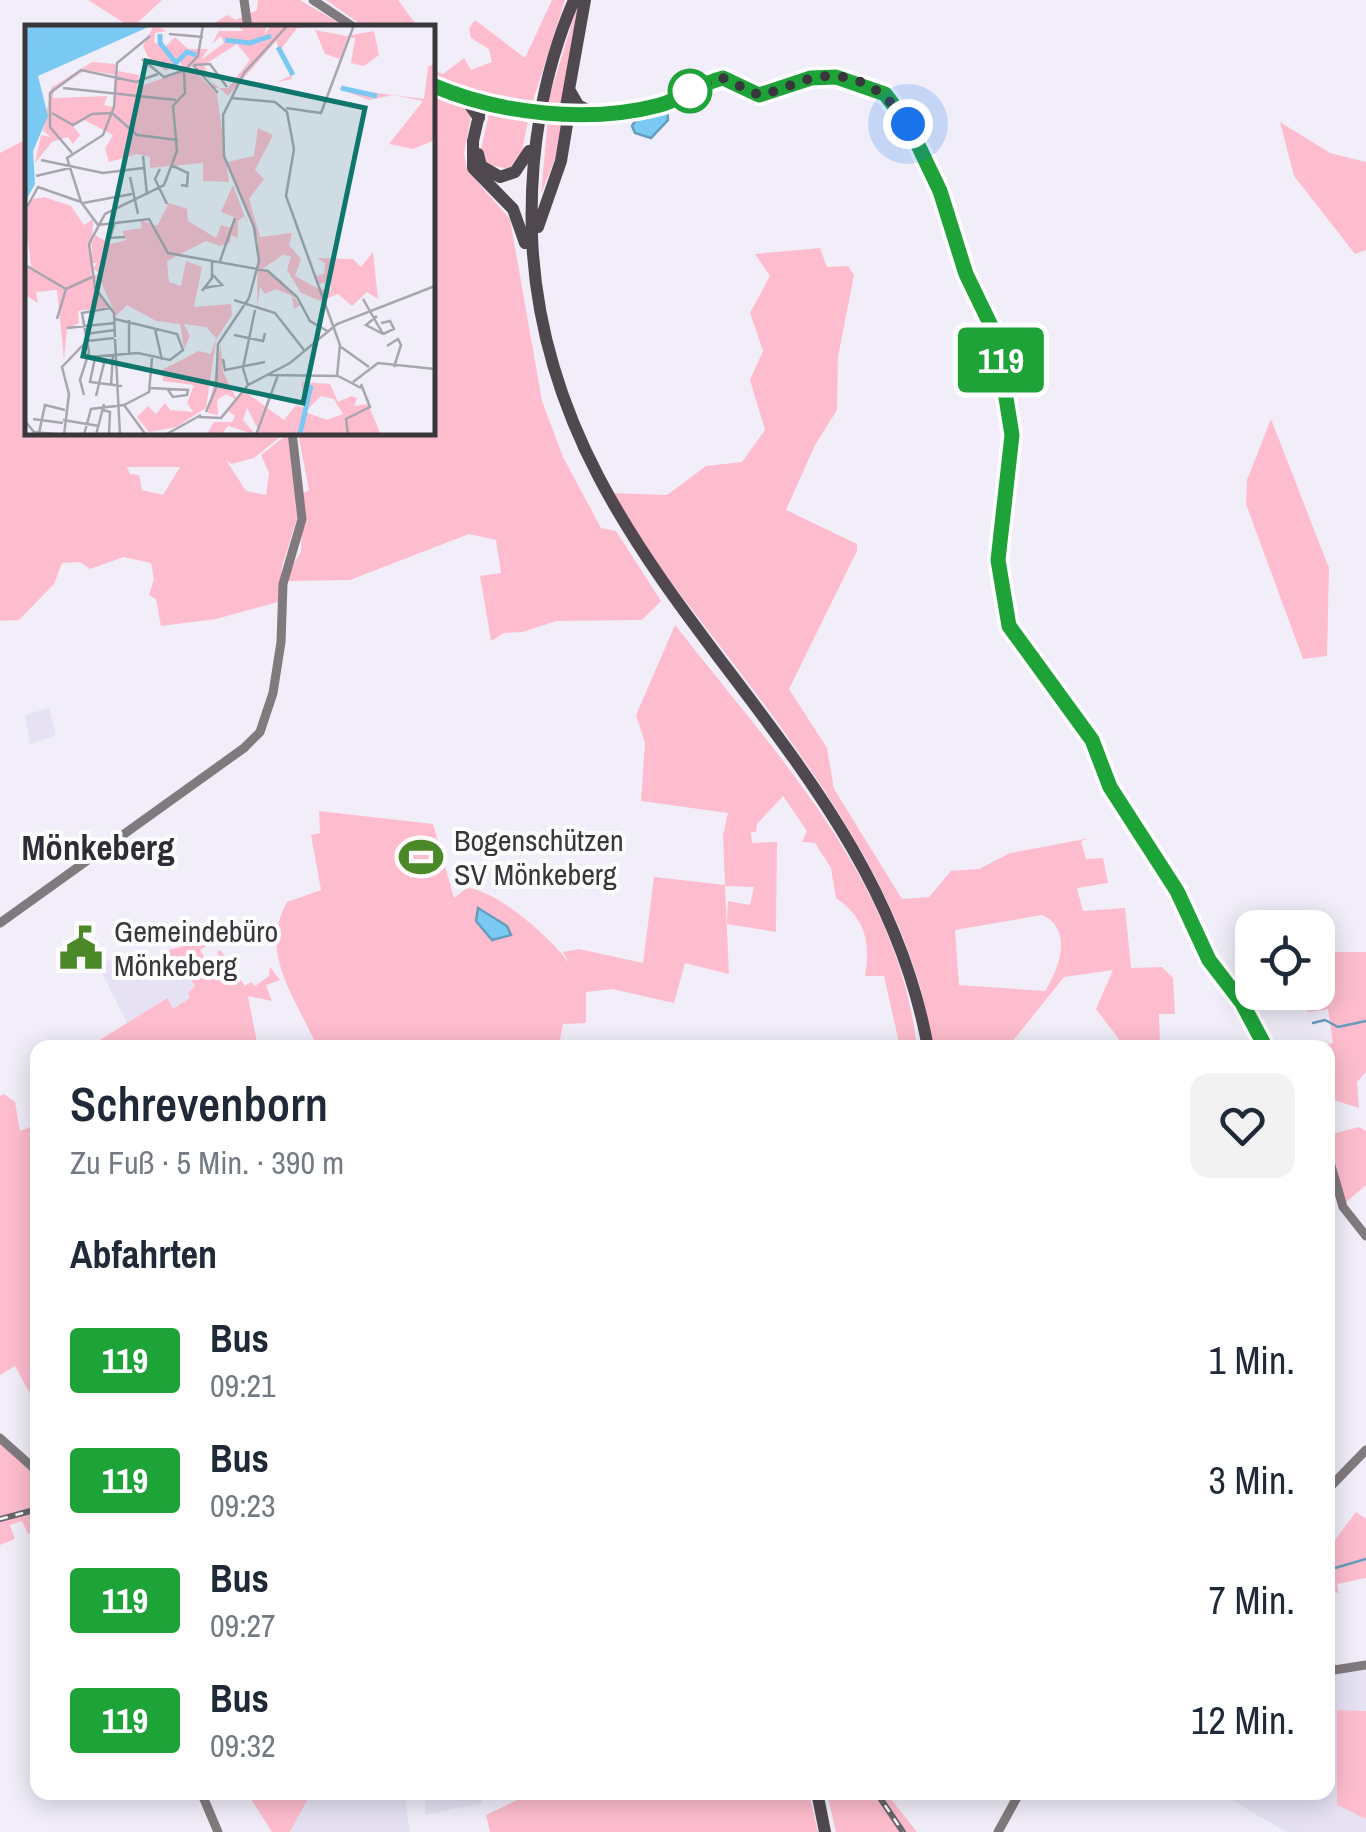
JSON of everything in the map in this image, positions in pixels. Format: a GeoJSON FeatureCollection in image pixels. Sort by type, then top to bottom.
{"type":"FeatureCollection","features":[{"type":"Feature","properties":{"kind":"highway"},"geometry":{"type":"LineString","coordinates":[[485,102],[478,143],[481,166],[490,174],[509,176],[524,164],[529,151],[543,76],[571,0]]}},
{"type":"Feature","properties":{"kind":"highway"},"geometry":{"type":"LineString","coordinates":[[529,249],[540,118],[571,0]]}},
{"type":"Feature","properties":{"kind":"highway"},"geometry":{"type":"LineString","coordinates":[[529,249],[561,161],[562,112],[570,88],[584,0]]}},
{"type":"Feature","properties":{"kind":"highway"},"geometry":{"type":"LineString","coordinates":[[570,88],[578,105],[592,112]]}},
{"type":"Feature","properties":{"kind":"highway"},"geometry":{"type":"LineString","coordinates":[[464,97],[478,118]]}},
{"type":"Feature","properties":{"kind":"highway"},"geometry":{"type":"LineString","coordinates":[[485,102],[478,118],[473,168],[513,209],[529,249]]}},
{"type":"Feature","properties":{"kind":"highway"},"geometry":{"type":"LineString","coordinates":[[529,151],[529,249],[542,360],[572,444],[623,538],[798,774],[859,872],[900,964],[918,1040]]}},
{"type":"Feature","properties":{"kind":"highway"},"geometry":{"type":"LineString","coordinates":[[689,625],[792,754],[865,867],[902,946],[926,1040]]}},
{"type":"Feature","properties":{"kind":"highway"},"geometry":{"type":"LineString","coordinates":[[819,1800],[825,1832]]}},
{"type":"Feature","properties":{"kind":"highway"},"geometry":{"type":"LineString","coordinates":[[826,1800],[833,1832]]}},
{"type":"Feature","properties":{"kind":"street"},"geometry":{"type":"LineString","coordinates":[[244,0],[248,25]]}},
{"type":"Feature","properties":{"kind":"street"},"geometry":{"type":"LineString","coordinates":[[313,0],[350,25]]}},
{"type":"Feature","properties":{"kind":"street"},"geometry":{"type":"LineString","coordinates":[[435,86],[485,102],[562,112],[652,107],[723,78],[759,95],[811,78],[836,77],[877,88],[892,100],[940,191],[966,274],[996,336],[1012,435],[998,560],[1009,626],[1092,740],[1110,787],[1177,891],[1209,960],[1242,1003],[1262,1040]]}},
{"type":"Feature","properties":{"kind":"street"},"geometry":{"type":"LineString","coordinates":[[0,923],[260,732],[273,693],[282,642],[283,584],[302,511],[292,435]]}},
{"type":"Feature","properties":{"kind":"street"},"geometry":{"type":"LineString","coordinates":[[1335,1179],[1343,1207],[1366,1236]]}},
{"type":"Feature","properties":{"kind":"street"},"geometry":{"type":"LineString","coordinates":[[0,1438],[30,1466]]}},
{"type":"Feature","properties":{"kind":"street"},"geometry":{"type":"LineString","coordinates":[[1335,1482],[1366,1450]]}},
{"type":"Feature","properties":{"kind":"street"},"geometry":{"type":"LineString","coordinates":[[1335,1670],[1366,1664]]}},
{"type":"Feature","properties":{"kind":"street"},"geometry":{"type":"LineString","coordinates":[[204,1800],[218,1832]]}},
{"type":"Feature","properties":{"kind":"street"},"geometry":{"type":"LineString","coordinates":[[998,1832],[1016,1800]]}},
{"type":"Feature","properties":{"kind":"shaded area"},"geometry":{"type":"Polygon","coordinates":[[[88,0],[162,0],[135,25],[127,25],[88,0]]]}},
{"type":"Feature","properties":{"kind":"shaded area"},"geometry":{"type":"Polygon","coordinates":[[[258,0],[300,0],[343,25],[212,25],[227,15],[236,20],[257,10],[258,0]]]}},
{"type":"Feature","properties":{"kind":"shaded area"},"geometry":{"type":"Polygon","coordinates":[[[326,0],[398,0],[417,25],[361,25],[326,0]]]}},
{"type":"Feature","properties":{"kind":"shaded area"},"geometry":{"type":"Polygon","coordinates":[[[552,0],[565,0],[532,104],[487,97],[435,79],[435,71],[443,74],[464,58],[471,70],[492,62],[489,49],[471,38],[469,28],[475,20],[525,58],[552,0]]]}},
{"type":"Feature","properties":{"kind":"shaded area"},"geometry":{"type":"Polygon","coordinates":[[[579,0],[565,106],[547,105],[579,0]]]}},
{"type":"Feature","properties":{"kind":"shaded area"},"geometry":{"type":"Polygon","coordinates":[[[435,91],[464,105],[471,116],[464,153],[467,170],[510,219],[542,401],[563,457],[601,528],[616,531],[661,601],[642,620],[556,621],[523,632],[504,633],[491,641],[480,576],[501,573],[496,540],[469,534],[350,580],[289,581],[289,571],[301,552],[303,493],[309,490],[298,435],[435,435],[435,91]]]}},
{"type":"Feature","properties":{"kind":"shaded area"},"geometry":{"type":"Polygon","coordinates":[[[490,110],[529,115],[522,151],[509,169],[485,164],[481,149],[490,110]]]}},
{"type":"Feature","properties":{"kind":"shaded area"},"geometry":{"type":"Polygon","coordinates":[[[548,118],[562,120],[563,139],[541,194],[548,118]]]}},
{"type":"Feature","properties":{"kind":"shaded area"},"geometry":{"type":"Polygon","coordinates":[[[1280,122],[1330,153],[1366,162],[1366,250],[1355,254],[1294,176],[1280,122]]]}},
{"type":"Feature","properties":{"kind":"shaded area"},"geometry":{"type":"Polygon","coordinates":[[[25,140],[25,435],[283,435],[254,458],[231,464],[226,460],[246,491],[266,495],[269,473],[261,455],[289,435],[299,512],[282,567],[278,602],[216,619],[161,626],[156,599],[149,595],[154,579],[151,563],[124,557],[90,569],[80,562],[62,563],[54,584],[19,620],[0,621],[0,153],[25,140]],[[127,467],[130,474],[139,475],[142,490],[163,495],[180,467],[127,467]]]}},
{"type":"Feature","properties":{"kind":"shaded area"},"geometry":{"type":"Polygon","coordinates":[[[820,248],[827,267],[848,266],[854,275],[838,357],[837,410],[815,445],[786,510],[857,544],[789,689],[827,748],[834,789],[902,899],[929,897],[951,871],[979,869],[1010,853],[1090,838],[1081,841],[1086,859],[1103,858],[1108,883],[1077,888],[1083,911],[1125,908],[1131,968],[1162,967],[1173,978],[1175,1014],[1159,1014],[1160,1040],[1120,1040],[1096,1009],[1113,970],[1064,977],[1014,1040],[932,1040],[918,980],[896,921],[833,803],[754,690],[633,532],[612,493],[667,495],[706,466],[742,462],[765,430],[750,380],[763,351],[750,313],[770,276],[755,254],[820,248]],[[1042,915],[955,930],[959,985],[1045,991],[1059,961],[1058,930],[1042,915]]]}},
{"type":"Feature","properties":{"kind":"shaded area"},"geometry":{"type":"Polygon","coordinates":[[[1271,419],[1329,568],[1327,656],[1303,659],[1246,504],[1247,480],[1271,419]]]}},
{"type":"Feature","properties":{"kind":"shaded area"},"geometry":{"type":"Polygon","coordinates":[[[675,625],[790,770],[858,874],[885,928],[905,986],[916,1040],[898,1040],[884,976],[865,976],[867,952],[860,923],[836,898],[831,868],[815,843],[802,842],[807,831],[783,796],[757,824],[756,832],[751,832],[752,843],[777,842],[776,932],[727,924],[728,901],[750,905],[754,887],[725,886],[729,974],[685,963],[674,1003],[612,989],[586,992],[586,1023],[563,1024],[560,1040],[314,1040],[283,975],[276,940],[287,902],[321,890],[311,835],[320,833],[319,811],[433,824],[454,898],[467,888],[493,897],[537,929],[570,964],[563,952],[579,949],[643,963],[654,877],[725,885],[723,835],[728,813],[641,801],[645,743],[636,715],[675,625]]]}},
{"type":"Feature","properties":{"kind":"shaded area"},"geometry":{"type":"Polygon","coordinates":[[[49,708],[56,735],[30,744],[25,715],[49,708]]]}},
{"type":"Feature","properties":{"kind":"shaded area"},"geometry":{"type":"Polygon","coordinates":[[[205,940],[208,945],[200,950],[213,971],[220,966],[216,957],[237,987],[217,952],[220,950],[231,965],[236,962],[233,969],[245,986],[251,982],[255,986],[269,976],[270,967],[280,980],[266,985],[272,1001],[248,996],[256,1040],[100,1040],[167,998],[173,1009],[190,998],[188,993],[195,986],[189,976],[182,978],[165,951],[205,940]]]}},
{"type":"Feature","properties":{"kind":"shaded area"},"geometry":{"type":"Polygon","coordinates":[[[1335,952],[1366,952],[1366,1072],[1357,1082],[1359,1108],[1335,1100],[1328,1010],[1335,1010],[1335,952]]]}},
{"type":"Feature","properties":{"kind":"shaded area"},"geometry":{"type":"Polygon","coordinates":[[[126,960],[133,973],[149,965],[157,981],[177,970],[189,976],[196,987],[191,998],[173,1009],[166,998],[127,1023],[96,961],[126,960]]]}},
{"type":"Feature","properties":{"kind":"shaded area"},"geometry":{"type":"Polygon","coordinates":[[[4,1094],[15,1102],[20,1131],[30,1127],[30,1394],[15,1366],[0,1375],[0,1096],[4,1094]]]}},
{"type":"Feature","properties":{"kind":"shaded area"},"geometry":{"type":"Polygon","coordinates":[[[1359,1127],[1366,1131],[1366,1185],[1345,1203],[1335,1163],[1335,1133],[1359,1127]]]}},
{"type":"Feature","properties":{"kind":"shaded area"},"geometry":{"type":"Polygon","coordinates":[[[0,1443],[30,1467],[30,1533],[22,1521],[10,1525],[15,1539],[0,1545],[0,1443]]]}},
{"type":"Feature","properties":{"kind":"shaded area"},"geometry":{"type":"Polygon","coordinates":[[[1356,1512],[1366,1519],[1366,1578],[1337,1584],[1339,1594],[1335,1591],[1335,1540],[1356,1512]]]}},
{"type":"Feature","properties":{"kind":"shaded area"},"geometry":{"type":"Polygon","coordinates":[[[1366,1669],[1366,1711],[1337,1711],[1337,1804],[1366,1819],[1366,1832],[1286,1832],[1232,1800],[1335,1800],[1335,1674],[1366,1669]]]}},
{"type":"Feature","properties":{"kind":"shaded area"},"geometry":{"type":"Polygon","coordinates":[[[1337,1710],[1366,1711],[1366,1819],[1337,1805],[1337,1710]]]}},
{"type":"Feature","properties":{"kind":"shaded area"},"geometry":{"type":"Polygon","coordinates":[[[252,1800],[307,1800],[290,1832],[272,1832],[252,1800]]]}},
{"type":"Feature","properties":{"kind":"shaded area"},"geometry":{"type":"Polygon","coordinates":[[[308,1800],[405,1800],[410,1832],[290,1832],[308,1800]]]}},
{"type":"Feature","properties":{"kind":"shaded area"},"geometry":{"type":"Polygon","coordinates":[[[425,1800],[481,1800],[482,1803],[425,1815],[425,1800]]]}},
{"type":"Feature","properties":{"kind":"shaded area"},"geometry":{"type":"Polygon","coordinates":[[[517,1800],[811,1800],[818,1832],[490,1832],[486,1815],[517,1800]]]}},
{"type":"Feature","properties":{"kind":"shaded area"},"geometry":{"type":"Polygon","coordinates":[[[829,1800],[892,1800],[917,1832],[836,1832],[829,1800]]]}},
{"type":"Feature","properties":{"kind":"water"},"geometry":{"type":"Polygon","coordinates":[[[667,106],[668,120],[651,138],[635,133],[632,126],[637,118],[667,106]]]}},
{"type":"Feature","properties":{"kind":"water"},"geometry":{"type":"Polygon","coordinates":[[[478,908],[507,926],[511,935],[492,940],[476,921],[478,908]]]}},
{"type":"Feature","properties":{"kind":"waterway"},"geometry":{"type":"LineString","coordinates":[[1313,1023],[1325,1020],[1338,1027],[1366,1021]]}},
{"type":"Feature","properties":{"kind":"waterway"},"geometry":{"type":"LineString","coordinates":[[1335,1568],[1366,1559]]}},
{"type":"Feature","properties":{"kind":"railway"},"geometry":{"type":"LineString","coordinates":[[0,1519],[30,1511]]}},
{"type":"Feature","properties":{"kind":"railway"},"geometry":{"type":"LineString","coordinates":[[881,1800],[903,1832]]}},
{"type":"Feature","properties":{"kind":"bus line","name":"119"},"geometry":{"type":"LineString","coordinates":[[435,86],[487,103],[565,112],[618,112],[652,107],[723,78],[759,95],[811,78],[836,77],[877,88],[892,100],[940,191],[966,274],[996,336],[1012,435],[1002,497],[998,560],[1009,626],[1092,740],[1110,787],[1136,822],[1177,891],[1209,960],[1248,1012],[1262,1040]]}},
{"type":"Feature","properties":{"kind":"place","name":"Bogenschützen SV Mönkeberg"},"geometry":{"type":"Point","coordinates":[421,857]}},
{"type":"Feature","properties":{"kind":"place","name":"Gemeindebüro Mönkeberg"},"geometry":{"type":"Point","coordinates":[81,948]}},
{"type":"Feature","properties":{"kind":"district","name":"Mönkeberg"},"geometry":{"type":"Point","coordinates":[98,847]}},
{"type":"Feature","properties":{"kind":"route"},"geometry":{"type":"LineString","coordinates":[[690,91],[723,78],[759,95],[811,78],[836,77],[877,88],[892,100],[908,124]]}}]}
